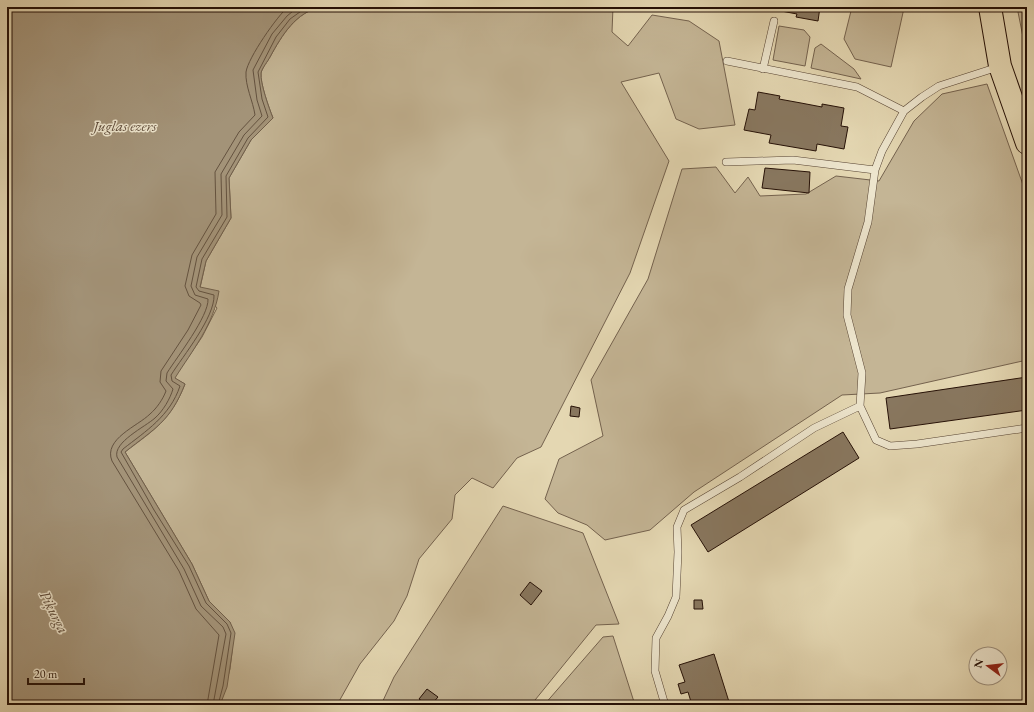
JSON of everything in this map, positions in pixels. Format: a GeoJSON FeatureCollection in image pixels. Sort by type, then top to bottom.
{"type":"FeatureCollection","features":[{"type":"Feature","properties":{"kind":"main road"},"geometry":{"type":"LineString","coordinates":[[990,7],[1000,66],[1027,143]]}},
{"type":"Feature","properties":{"kind":"lane"},"geometry":{"type":"LineString","coordinates":[[763,69],[774,21]]}},
{"type":"Feature","properties":{"kind":"lane"},"geometry":{"type":"LineString","coordinates":[[727,61],[856,87],[904,112]]}},
{"type":"Feature","properties":{"kind":"lane"},"geometry":{"type":"LineString","coordinates":[[1000,66],[939,86],[922,97],[904,112],[882,151],[875,170],[868,222],[848,289],[847,315],[862,373],[860,406],[876,440],[890,446],[917,444],[1027,428]]}},
{"type":"Feature","properties":{"kind":"lane"},"geometry":{"type":"LineString","coordinates":[[726,162],[793,160],[875,170]]}},
{"type":"Feature","properties":{"kind":"lane"},"geometry":{"type":"LineString","coordinates":[[665,705],[655,671],[656,638],[676,597],[678,552],[677,527],[684,510],[752,469],[814,428],[860,406]]}},
{"type":"Feature","properties":{"kind":"shaded area"},"geometry":{"type":"Polygon","coordinates":[[[321,7],[613,7],[612,32],[628,46],[652,15],[689,21],[719,41],[735,125],[699,129],[676,119],[659,73],[621,82],[669,161],[630,273],[541,447],[517,458],[493,488],[472,478],[455,495],[452,519],[419,559],[407,596],[394,621],[360,664],[337,705],[220,705],[230,669],[232,652],[230,622],[209,601],[192,564],[125,452],[161,423],[174,407],[185,384],[174,378],[202,337],[217,308],[200,288],[206,261],[231,218],[229,178],[251,140],[273,118],[263,89],[261,73],[285,33],[297,19],[312,10],[321,7]]]}},
{"type":"Feature","properties":{"kind":"shaded area"},"geometry":{"type":"Polygon","coordinates":[[[852,7],[904,8],[891,67],[855,59],[844,39],[852,7]]]}},
{"type":"Feature","properties":{"kind":"shaded area"},"geometry":{"type":"Polygon","coordinates":[[[1017,7],[1027,7],[1027,57],[1017,7]]]}},
{"type":"Feature","properties":{"kind":"shaded area"},"geometry":{"type":"Polygon","coordinates":[[[779,26],[804,30],[810,37],[805,66],[773,60],[779,26]]]}},
{"type":"Feature","properties":{"kind":"shaded area"},"geometry":{"type":"Polygon","coordinates":[[[821,44],[854,69],[861,79],[811,68],[815,48],[821,44]]]}},
{"type":"Feature","properties":{"kind":"shaded area"},"geometry":{"type":"Polygon","coordinates":[[[987,84],[1027,196],[1027,360],[880,393],[842,395],[694,492],[650,530],[605,540],[587,525],[558,513],[545,499],[559,459],[603,436],[591,380],[648,279],[682,169],[716,167],[735,193],[748,177],[760,196],[806,194],[836,176],[879,181],[914,121],[942,94],[987,84]]]}},
{"type":"Feature","properties":{"kind":"shaded area"},"geometry":{"type":"Polygon","coordinates":[[[503,506],[583,533],[619,624],[596,625],[531,705],[381,705],[394,677],[503,506]]]}},
{"type":"Feature","properties":{"kind":"shaded area"},"geometry":{"type":"Polygon","coordinates":[[[613,636],[635,705],[544,705],[603,637],[613,636]]]}},
{"type":"Feature","properties":{"kind":"water","name":"Juglas ezers"},"geometry":{"type":"Polygon","coordinates":[[[7,7],[321,7],[304,14],[297,19],[285,33],[261,73],[263,89],[273,118],[251,140],[229,178],[231,218],[206,261],[200,287],[219,291],[212,315],[202,337],[175,378],[185,384],[174,407],[161,423],[125,452],[192,564],[209,601],[230,622],[235,633],[227,687],[220,705],[15,705],[7,701],[7,7]]]}},
{"type":"Feature","properties":{"kind":"building"},"geometry":{"type":"Polygon","coordinates":[[[760,7],[820,7],[818,21],[796,17],[797,14],[760,7]]]}},
{"type":"Feature","properties":{"kind":"building"},"geometry":{"type":"Polygon","coordinates":[[[758,92],[780,96],[779,99],[822,107],[822,104],[844,108],[841,126],[848,127],[844,149],[817,144],[816,151],[769,143],[771,135],[744,130],[749,109],[755,110],[758,92]]]}},
{"type":"Feature","properties":{"kind":"building"},"geometry":{"type":"Polygon","coordinates":[[[765,168],[810,172],[809,193],[762,188],[765,168]]]}},
{"type":"Feature","properties":{"kind":"building"},"geometry":{"type":"Polygon","coordinates":[[[1027,377],[1027,410],[890,429],[886,398],[1027,377]]]}},
{"type":"Feature","properties":{"kind":"building"},"geometry":{"type":"Polygon","coordinates":[[[571,406],[580,408],[579,417],[570,416],[571,406]]]}},
{"type":"Feature","properties":{"kind":"building"},"geometry":{"type":"Polygon","coordinates":[[[843,432],[859,458],[708,552],[691,525],[843,432]]]}},
{"type":"Feature","properties":{"kind":"building"},"geometry":{"type":"Polygon","coordinates":[[[530,582],[542,591],[531,605],[520,595],[530,582]]]}},
{"type":"Feature","properties":{"kind":"building"},"geometry":{"type":"Polygon","coordinates":[[[694,600],[702,600],[703,609],[694,609],[694,600]]]}},
{"type":"Feature","properties":{"kind":"building"},"geometry":{"type":"Polygon","coordinates":[[[714,654],[730,705],[692,705],[688,692],[681,694],[678,684],[685,682],[679,665],[714,654]]]}},
{"type":"Feature","properties":{"kind":"building"},"geometry":{"type":"Polygon","coordinates":[[[427,689],[438,697],[431,705],[428,705],[419,699],[427,689]]]}},
{"type":"Feature","properties":{"kind":"water label","name":"Piķurga"},"geometry":{"type":"Point","coordinates":[54,612]}}]}
